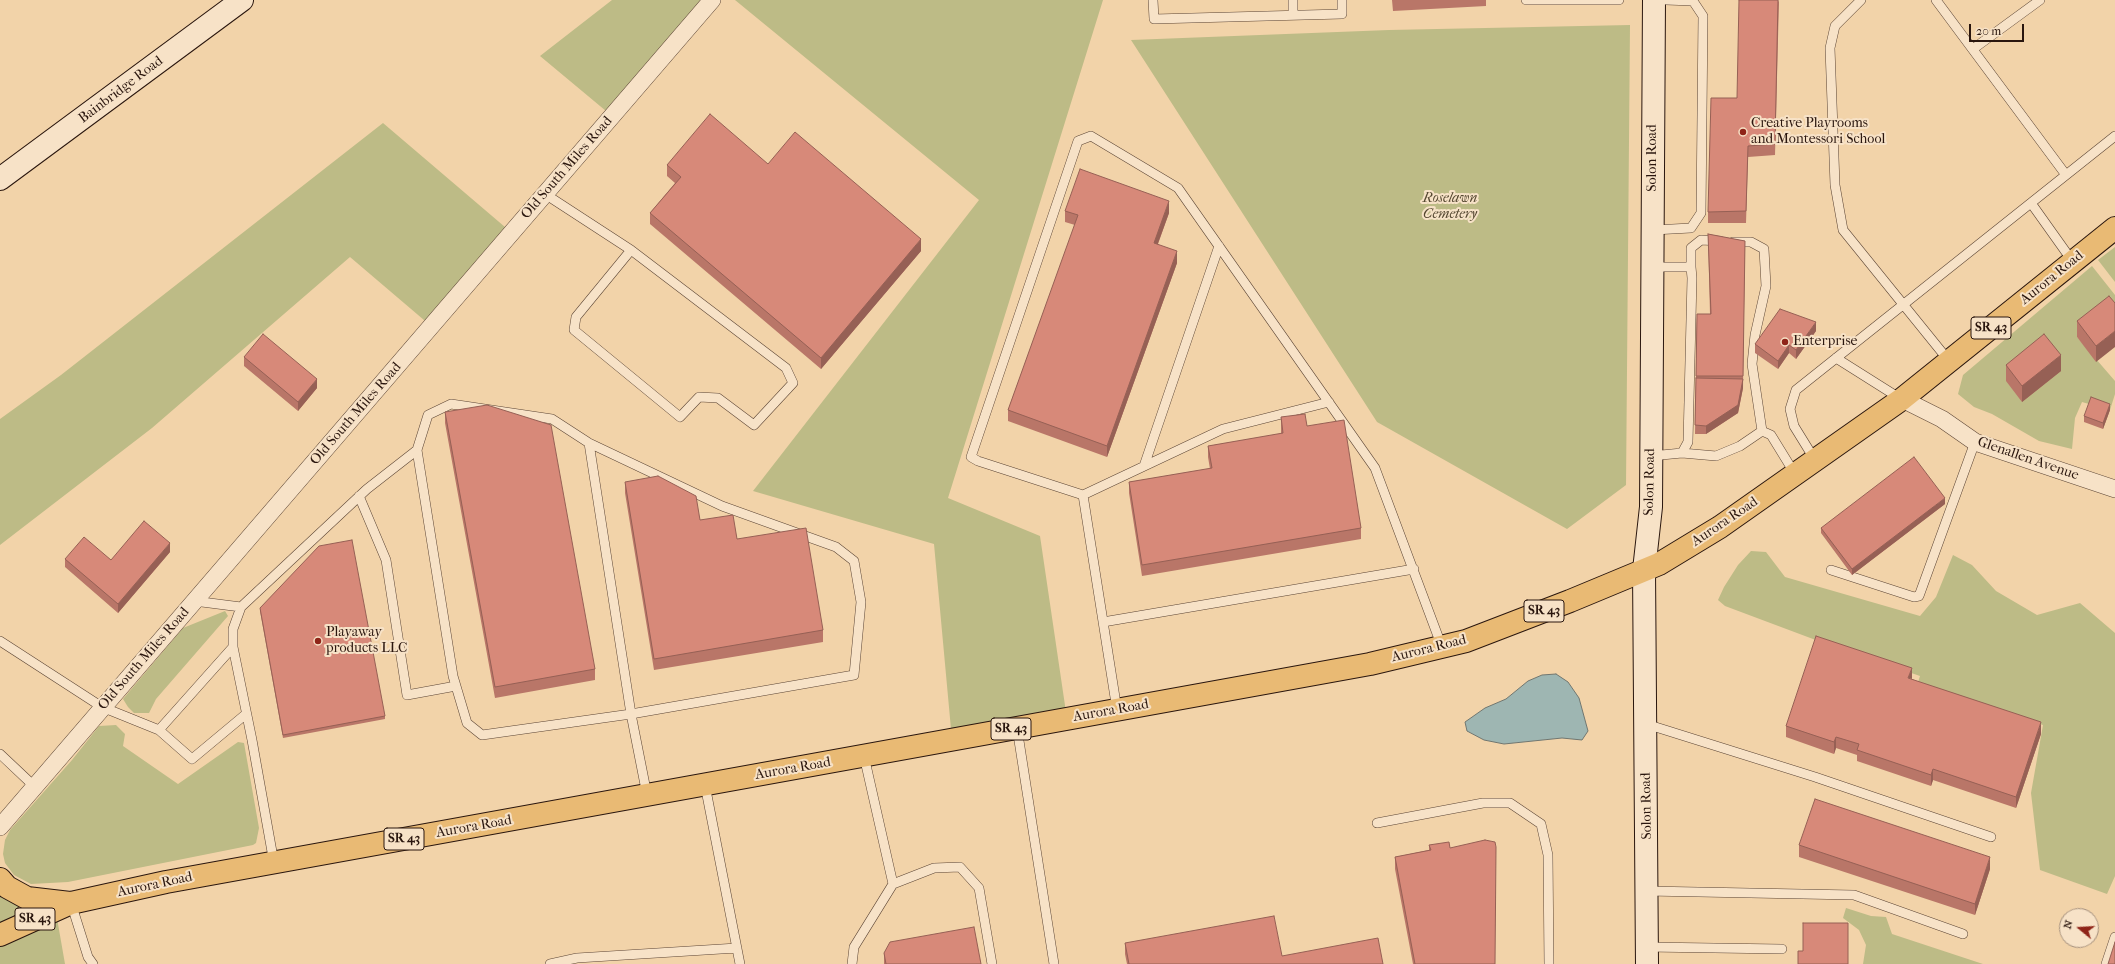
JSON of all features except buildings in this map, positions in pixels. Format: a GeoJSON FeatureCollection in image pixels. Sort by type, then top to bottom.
{"type":"FeatureCollection","features":[{"type":"Feature","properties":{"kind":"main road","name":"Aurora Road"},"geometry":{"type":"LineString","coordinates":[[0,935],[71,903],[166,882],[1370,664],[1442,647],[1488,632],[1570,601],[1659,564],[1720,527],[1902,399],[2115,228]]}},
{"type":"Feature","properties":{"kind":"main road"},"geometry":{"type":"LineString","coordinates":[[0,879],[7,887],[27,898],[71,903]]}},
{"type":"Feature","properties":{"kind":"street","name":"Bainbridge Road"},"geometry":{"type":"LineString","coordinates":[[0,179],[242,0]]}},
{"type":"Feature","properties":{"kind":"street","name":"Old South Miles Road"},"geometry":{"type":"LineString","coordinates":[[0,827],[712,0]]}},
{"type":"Feature","properties":{"kind":"street","name":"Solon Road"},"geometry":{"type":"LineString","coordinates":[[1647,956],[1644,570],[1650,507],[1651,456],[1654,0]]}},
{"type":"Feature","properties":{"kind":"street","name":"Glenallen Avenue"},"geometry":{"type":"LineString","coordinates":[[1902,399],[1942,419],[1975,442],[2115,489]]}},
{"type":"Feature","properties":{"kind":"lane"},"geometry":{"type":"LineString","coordinates":[[1153,0],[1154,18],[1342,14],[1342,0]]}},
{"type":"Feature","properties":{"kind":"lane"},"geometry":{"type":"LineString","coordinates":[[1293,0],[1293,15]]}},
{"type":"Feature","properties":{"kind":"lane"},"geometry":{"type":"LineString","coordinates":[[1526,0],[1619,0]]}},
{"type":"Feature","properties":{"kind":"lane"},"geometry":{"type":"LineString","coordinates":[[1653,230],[1691,228],[1701,213],[1703,16],[1693,1],[1666,0]]}},
{"type":"Feature","properties":{"kind":"lane"},"geometry":{"type":"LineString","coordinates":[[1861,0],[1835,26],[1830,48],[1836,185],[1844,230],[1902,305],[1949,361]]}},
{"type":"Feature","properties":{"kind":"lane"},"geometry":{"type":"LineString","coordinates":[[1936,0],[2066,175]]}},
{"type":"Feature","properties":{"kind":"lane"},"geometry":{"type":"LineString","coordinates":[[1973,49],[2040,0]]}},
{"type":"Feature","properties":{"kind":"lane"},"geometry":{"type":"LineString","coordinates":[[1329,402],[1223,428],[1083,495],[978,461],[972,456],[1078,141],[1092,136],[1178,188],[1329,402],[1375,468],[1442,647]]}},
{"type":"Feature","properties":{"kind":"lane"},"geometry":{"type":"LineString","coordinates":[[1815,460],[1794,426],[1790,409],[1796,390],[2115,136]]}},
{"type":"Feature","properties":{"kind":"lane"},"geometry":{"type":"LineString","coordinates":[[545,194],[631,250],[786,368],[793,383],[754,425],[718,398],[699,397],[680,417],[574,330],[576,317],[631,250]]}},
{"type":"Feature","properties":{"kind":"lane"},"geometry":{"type":"LineString","coordinates":[[2031,203],[2073,262]]}},
{"type":"Feature","properties":{"kind":"lane"},"geometry":{"type":"LineString","coordinates":[[1682,453],[1688,442],[1691,248],[1701,240],[1751,242],[1764,250],[1766,286],[1755,335],[1752,364],[1762,431]]}},
{"type":"Feature","properties":{"kind":"lane"},"geometry":{"type":"LineString","coordinates":[[1144,466],[1219,246]]}},
{"type":"Feature","properties":{"kind":"lane"},"geometry":{"type":"LineString","coordinates":[[1652,267],[1691,266]]}},
{"type":"Feature","properties":{"kind":"lane"},"geometry":{"type":"LineString","coordinates":[[1836,358],[1902,399]]}},
{"type":"Feature","properties":{"kind":"lane"},"geometry":{"type":"LineString","coordinates":[[451,404],[552,419],[589,443],[722,506],[836,547],[854,561],[861,602],[854,675],[631,714],[482,735],[467,723],[456,686],[417,450],[428,415],[451,404]]}},
{"type":"Feature","properties":{"kind":"lane"},"geometry":{"type":"LineString","coordinates":[[1651,456],[1682,453],[1716,456],[1740,446],[1762,431]]}},
{"type":"Feature","properties":{"kind":"lane"},"geometry":{"type":"LineString","coordinates":[[1762,431],[1771,435],[1795,474]]}},
{"type":"Feature","properties":{"kind":"lane"},"geometry":{"type":"LineString","coordinates":[[1831,570],[1914,597],[1919,596],[1975,442]]}},
{"type":"Feature","properties":{"kind":"lane"},"geometry":{"type":"LineString","coordinates":[[589,443],[631,714],[648,795]]}},
{"type":"Feature","properties":{"kind":"lane"},"geometry":{"type":"LineString","coordinates":[[274,863],[252,740],[233,647],[233,629],[241,607],[359,496],[417,450]]}},
{"type":"Feature","properties":{"kind":"lane"},"geometry":{"type":"LineString","coordinates":[[1083,495],[1117,710]]}},
{"type":"Feature","properties":{"kind":"lane"},"geometry":{"type":"LineString","coordinates":[[359,496],[386,560],[407,695],[456,686]]}},
{"type":"Feature","properties":{"kind":"lane"},"geometry":{"type":"LineString","coordinates":[[1103,622],[1414,570]]}},
{"type":"Feature","properties":{"kind":"lane"},"geometry":{"type":"LineString","coordinates":[[194,601],[241,607]]}},
{"type":"Feature","properties":{"kind":"lane"},"geometry":{"type":"LineString","coordinates":[[0,641],[102,707],[159,730],[192,759],[246,714]]}},
{"type":"Feature","properties":{"kind":"lane"},"geometry":{"type":"LineString","coordinates":[[159,730],[233,647]]}},
{"type":"Feature","properties":{"kind":"lane"},"geometry":{"type":"LineString","coordinates":[[1646,724],[1815,778],[1991,838]]}},
{"type":"Feature","properties":{"kind":"lane"},"geometry":{"type":"LineString","coordinates":[[1016,728],[1054,964]]}},
{"type":"Feature","properties":{"kind":"lane"},"geometry":{"type":"LineString","coordinates":[[0,754],[35,787]]}},
{"type":"Feature","properties":{"kind":"lane"},"geometry":{"type":"LineString","coordinates":[[864,756],[893,884]]}},
{"type":"Feature","properties":{"kind":"lane"},"geometry":{"type":"LineString","coordinates":[[705,785],[740,964]]}},
{"type":"Feature","properties":{"kind":"lane"},"geometry":{"type":"LineString","coordinates":[[1377,823],[1483,803],[1510,803],[1541,824],[1548,855],[1549,964]]}},
{"type":"Feature","properties":{"kind":"lane"},"geometry":{"type":"LineString","coordinates":[[852,964],[854,947],[893,884],[934,868],[960,867],[979,888],[992,964]]}},
{"type":"Feature","properties":{"kind":"lane"},"geometry":{"type":"LineString","coordinates":[[1647,890],[1854,895],[1963,934]]}},
{"type":"Feature","properties":{"kind":"lane"},"geometry":{"type":"LineString","coordinates":[[71,903],[88,957],[93,964]]}},
{"type":"Feature","properties":{"kind":"lane"},"geometry":{"type":"LineString","coordinates":[[2106,964],[2115,937]]}},
{"type":"Feature","properties":{"kind":"lane"},"geometry":{"type":"LineString","coordinates":[[550,964],[577,958],[737,948]]}},
{"type":"Feature","properties":{"kind":"lane"},"geometry":{"type":"LineString","coordinates":[[1647,956],[1782,949]]}},
{"type":"Feature","properties":{"kind":"green space"},"geometry":{"type":"Polygon","coordinates":[[[612,0],[712,0],[612,116],[540,56],[612,0]]]}},
{"type":"Feature","properties":{"kind":"green space"},"geometry":{"type":"Polygon","coordinates":[[[735,0],[1103,0],[948,498],[1040,536],[1067,719],[952,740],[934,544],[753,491],[979,200],[735,0]]]}},
{"type":"Feature","properties":{"kind":"green space","name":"Roselawn Cemetery"},"geometry":{"type":"Polygon","coordinates":[[[1630,25],[1626,485],[1567,529],[1377,422],[1131,40],[1389,30],[1630,25]]]}},
{"type":"Feature","properties":{"kind":"green space"},"geometry":{"type":"Polygon","coordinates":[[[383,123],[512,233],[431,326],[350,257],[152,428],[0,545],[0,419],[61,375],[383,123]]]}},
{"type":"Feature","properties":{"kind":"green space"},"geometry":{"type":"Polygon","coordinates":[[[2115,247],[2115,282],[2098,260],[2115,247]]]}},
{"type":"Feature","properties":{"kind":"green space"},"geometry":{"type":"Polygon","coordinates":[[[2092,266],[2115,295],[2115,319],[2077,337],[2115,381],[2115,394],[2110,410],[2082,402],[2075,418],[2072,449],[2039,441],[1992,414],[1974,407],[1958,394],[1963,375],[2092,266]]]}},
{"type":"Feature","properties":{"kind":"green space"},"geometry":{"type":"Polygon","coordinates":[[[1751,551],[1766,552],[1785,577],[1920,616],[1936,597],[1953,555],[1972,565],[1996,591],[2037,615],[2080,603],[2115,633],[2115,876],[2107,894],[2040,870],[2031,793],[2043,725],[1917,685],[1920,676],[1813,639],[1725,606],[1718,600],[1724,587],[1738,565],[1751,551]]]}},
{"type":"Feature","properties":{"kind":"green space"},"geometry":{"type":"Polygon","coordinates":[[[225,611],[228,616],[156,699],[149,713],[134,713],[123,699],[183,628],[225,611]]]}},
{"type":"Feature","properties":{"kind":"green space"},"geometry":{"type":"Polygon","coordinates":[[[116,725],[125,734],[123,746],[178,784],[238,742],[244,743],[259,828],[256,843],[253,845],[68,882],[31,884],[14,875],[5,863],[3,854],[5,840],[10,830],[72,760],[99,726],[116,725]]]}},
{"type":"Feature","properties":{"kind":"green space"},"geometry":{"type":"Polygon","coordinates":[[[0,879],[54,901],[65,964],[0,964],[0,879]]]}},
{"type":"Feature","properties":{"kind":"green space"},"geometry":{"type":"Polygon","coordinates":[[[1846,908],[1871,916],[1886,917],[1892,934],[1983,964],[1863,964],[1866,945],[1859,930],[1843,918],[1846,908]]]}},
{"type":"Feature","properties":{"kind":"water"},"geometry":{"type":"Polygon","coordinates":[[[1556,674],[1568,682],[1579,698],[1588,731],[1582,740],[1562,738],[1504,744],[1484,740],[1467,731],[1465,722],[1485,708],[1506,699],[1528,681],[1542,675],[1556,674]]]}},
{"type":"Feature","properties":{"kind":"place","name":"Creative Playrooms and Montessori School"},"geometry":{"type":"Point","coordinates":[1743,132]}},
{"type":"Feature","properties":{"kind":"place","name":"Enterprise"},"geometry":{"type":"Point","coordinates":[1785,342]}},
{"type":"Feature","properties":{"kind":"place","name":"Playaway products LLC"},"geometry":{"type":"Point","coordinates":[318,641]}}]}
